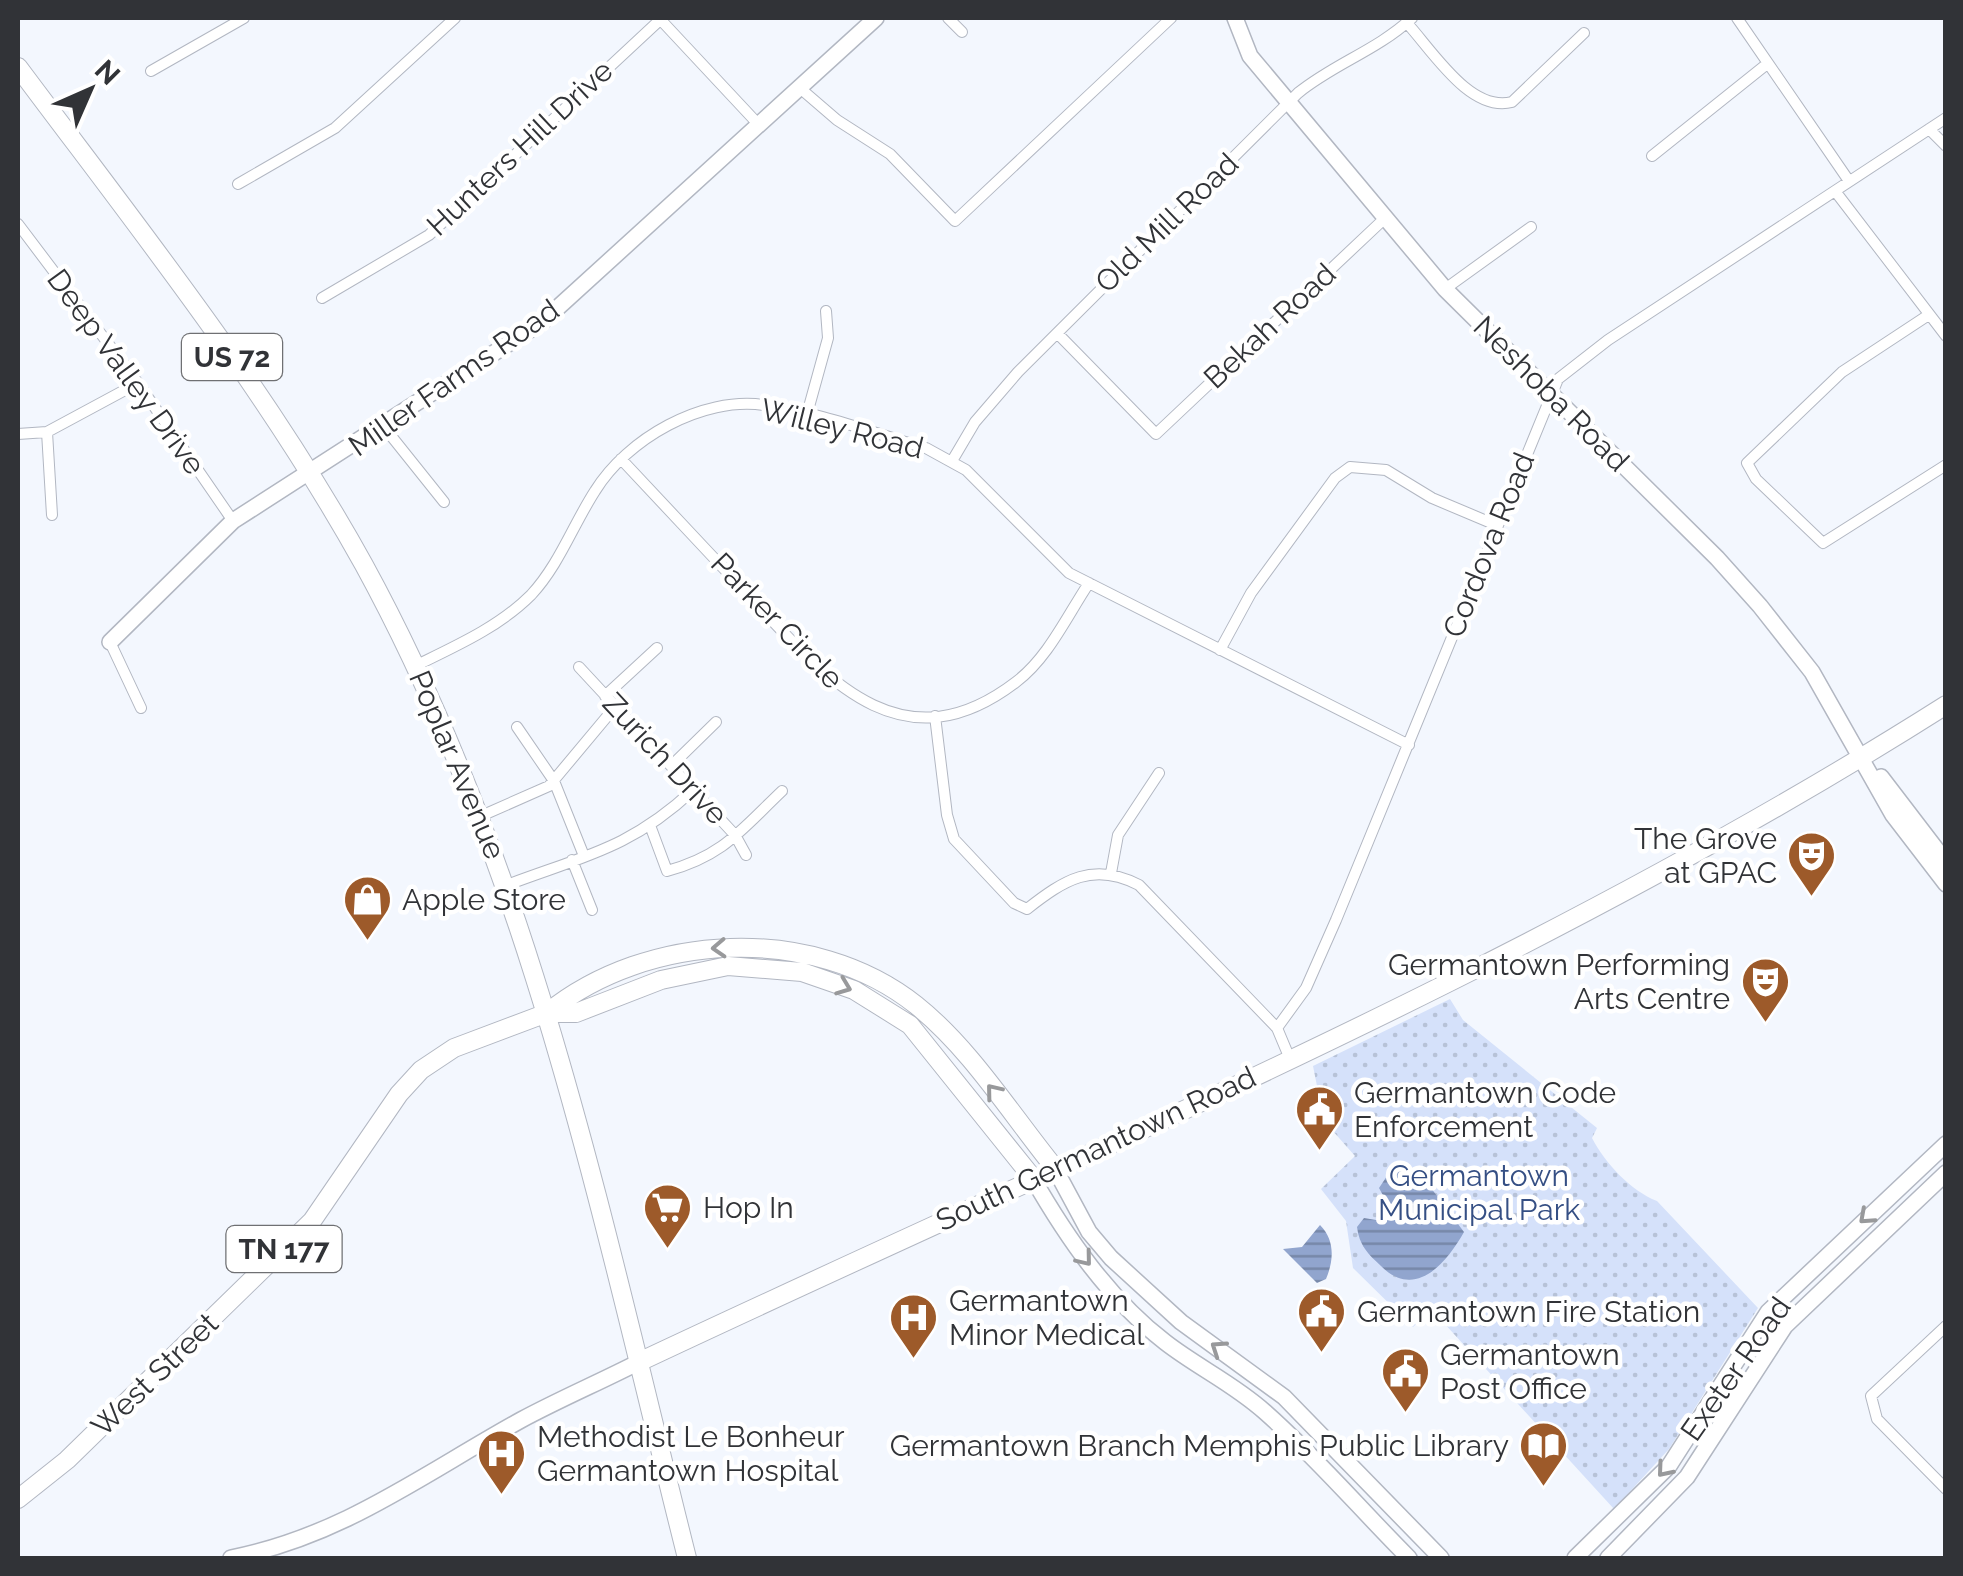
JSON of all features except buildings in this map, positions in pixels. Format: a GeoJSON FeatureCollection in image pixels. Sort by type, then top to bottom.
{"type":"FeatureCollection","features":[{"type":"Feature","properties":{"kind":"main road","name":"Poplar Avenue"},"geometry":{"type":"LineString","coordinates":[[18,67],[218,335],[310,472],[415,666],[507,884],[547,1013],[687,1558]]}},
{"type":"Feature","properties":{"kind":"main road","name":"South Germantown Road"},"geometry":{"type":"LineString","coordinates":[[639,1362],[1290,1060],[1526,946],[1867,762],[1946,705]]}},
{"type":"Feature","properties":{"kind":"main road"},"geometry":{"type":"LineString","coordinates":[[547,1013],[570,994],[659,959],[706,947],[753,946],[809,954],[862,974],[917,1006],[958,1048],[1054,1167]]}},
{"type":"Feature","properties":{"kind":"main road"},"geometry":{"type":"LineString","coordinates":[[547,1013],[576,1013],[661,980],[728,966],[802,972],[854,990],[910,1026],[1032,1177]]}},
{"type":"Feature","properties":{"kind":"main road","name":"West Street"},"geometry":{"type":"LineString","coordinates":[[18,1499],[67,1460],[312,1221],[399,1094],[422,1070],[468,1042],[547,1013]]}},
{"type":"Feature","properties":{"kind":"street"},"geometry":{"type":"LineString","coordinates":[[151,71],[244,18]]}},
{"type":"Feature","properties":{"kind":"street"},"geometry":{"type":"LineString","coordinates":[[238,184],[336,128],[455,18]]}},
{"type":"Feature","properties":{"kind":"street"},"geometry":{"type":"LineString","coordinates":[[660,18],[759,125]]}},
{"type":"Feature","properties":{"kind":"street","name":"Hunters Hill Drive"},"geometry":{"type":"LineString","coordinates":[[322,298],[430,236],[660,18]]}},
{"type":"Feature","properties":{"kind":"street","name":"Miller Farms Road"},"geometry":{"type":"LineString","coordinates":[[110,642],[233,521],[542,322],[876,18]]}},
{"type":"Feature","properties":{"kind":"street"},"geometry":{"type":"LineString","coordinates":[[948,18],[962,32]]}},
{"type":"Feature","properties":{"kind":"street"},"geometry":{"type":"LineString","coordinates":[[802,89],[837,120],[890,154],[955,222],[1171,18]]}},
{"type":"Feature","properties":{"kind":"street","name":"Neshoba Road"},"geometry":{"type":"LineString","coordinates":[[1235,18],[1245,48],[1445,289],[1742,585],[1812,672],[1867,762],[1893,814],[1946,884]]}},
{"type":"Feature","properties":{"kind":"street"},"geometry":{"type":"LineString","coordinates":[[1737,18],[1849,182]]}},
{"type":"Feature","properties":{"kind":"street"},"geometry":{"type":"LineString","coordinates":[[1409,20],[1479,99],[1496,106],[1512,102],[1584,33]]}},
{"type":"Feature","properties":{"kind":"street","name":"Old Mill Road"},"geometry":{"type":"LineString","coordinates":[[952,461],[991,402],[1289,104],[1317,78],[1376,48],[1409,20]]}},
{"type":"Feature","properties":{"kind":"street"},"geometry":{"type":"LineString","coordinates":[[1652,156],[1767,64]]}},
{"type":"Feature","properties":{"kind":"street","name":"Cordova Road"},"geometry":{"type":"LineString","coordinates":[[1277,1028],[1306,988],[1558,379],[1589,353],[1946,118]]}},
{"type":"Feature","properties":{"kind":"street"},"geometry":{"type":"LineString","coordinates":[[1929,129],[1946,146]]}},
{"type":"Feature","properties":{"kind":"street"},"geometry":{"type":"LineString","coordinates":[[1834,191],[1926,316],[1946,336]]}},
{"type":"Feature","properties":{"kind":"street","name":"Bekah Road"},"geometry":{"type":"LineString","coordinates":[[1058,334],[1156,434],[1384,219]]}},
{"type":"Feature","properties":{"kind":"street","name":"Deep Valley Drive"},"geometry":{"type":"LineString","coordinates":[[18,224],[138,383],[233,521]]}},
{"type":"Feature","properties":{"kind":"street"},"geometry":{"type":"LineString","coordinates":[[1445,289],[1531,226]]}},
{"type":"Feature","properties":{"kind":"street"},"geometry":{"type":"LineString","coordinates":[[807,414],[828,338],[826,311]]}},
{"type":"Feature","properties":{"kind":"street"},"geometry":{"type":"LineString","coordinates":[[1926,316],[1842,372],[1747,463],[1756,479],[1823,542],[1946,465]]}},
{"type":"Feature","properties":{"kind":"street"},"geometry":{"type":"LineString","coordinates":[[18,434],[47,432],[138,383]]}},
{"type":"Feature","properties":{"kind":"street","name":"Willey Road"},"geometry":{"type":"LineString","coordinates":[[415,666],[500,621],[530,596],[548,574],[596,488],[621,459],[659,431],[699,414],[760,404],[926,448],[952,461],[1049,557],[1089,584],[1409,745]]}},
{"type":"Feature","properties":{"kind":"street"},"geometry":{"type":"LineString","coordinates":[[384,427],[444,502]]}},
{"type":"Feature","properties":{"kind":"street"},"geometry":{"type":"LineString","coordinates":[[47,432],[52,514]]}},
{"type":"Feature","properties":{"kind":"street","name":"Parker Circle"},"geometry":{"type":"LineString","coordinates":[[621,459],[838,688],[882,709],[935,716],[990,698],[1018,681],[1037,662],[1089,584]]}},
{"type":"Feature","properties":{"kind":"street"},"geometry":{"type":"LineString","coordinates":[[1220,650],[1251,593],[1336,478],[1350,467],[1386,470],[1432,498],[1496,525]]}},
{"type":"Feature","properties":{"kind":"street"},"geometry":{"type":"LineString","coordinates":[[110,642],[141,708]]}},
{"type":"Feature","properties":{"kind":"street"},"geometry":{"type":"LineString","coordinates":[[606,696],[657,648]]}},
{"type":"Feature","properties":{"kind":"street","name":"Zurich Drive"},"geometry":{"type":"LineString","coordinates":[[579,668],[735,836],[746,854]]}},
{"type":"Feature","properties":{"kind":"street"},"geometry":{"type":"LineString","coordinates":[[481,816],[554,781],[615,706]]}},
{"type":"Feature","properties":{"kind":"street"},"geometry":{"type":"LineString","coordinates":[[935,716],[946,815],[954,838],[1014,903],[1027,909],[1069,878],[1111,873],[1138,885],[1277,1028],[1290,1060]]}},
{"type":"Feature","properties":{"kind":"street"},"geometry":{"type":"LineString","coordinates":[[670,766],[716,722]]}},
{"type":"Feature","properties":{"kind":"street"},"geometry":{"type":"LineString","coordinates":[[517,727],[554,781],[592,910]]}},
{"type":"Feature","properties":{"kind":"street","name":"Neshoba Road"},"geometry":{"type":"LineString","coordinates":[[1867,762],[1888,783],[1946,862]]}},
{"type":"Feature","properties":{"kind":"street"},"geometry":{"type":"LineString","coordinates":[[1111,873],[1118,836],[1159,773]]}},
{"type":"Feature","properties":{"kind":"street"},"geometry":{"type":"LineString","coordinates":[[507,884],[650,828],[693,790]]}},
{"type":"Feature","properties":{"kind":"street"},"geometry":{"type":"LineString","coordinates":[[650,828],[667,871],[722,851],[782,791]]}},
{"type":"Feature","properties":{"kind":"street","name":"Exeter Road"},"geometry":{"type":"LineString","coordinates":[[1575,1558],[1669,1466],[1768,1312],[1946,1144]]}},
{"type":"Feature","properties":{"kind":"street"},"geometry":{"type":"LineString","coordinates":[[1054,1167],[1089,1232],[1111,1258],[1275,1406],[1340,1488],[1409,1558]]}},
{"type":"Feature","properties":{"kind":"street","name":"Exeter Road"},"geometry":{"type":"LineString","coordinates":[[1608,1558],[1687,1477],[1786,1326],[1946,1173]]}},
{"type":"Feature","properties":{"kind":"street"},"geometry":{"type":"LineString","coordinates":[[1032,1177],[1066,1235],[1105,1284],[1165,1343],[1316,1430],[1441,1558]]}},
{"type":"Feature","properties":{"kind":"street"},"geometry":{"type":"LineString","coordinates":[[1946,1326],[1871,1396],[1877,1419],[1946,1489]]}},
{"type":"Feature","properties":{"kind":"street","name":"South Germantown Road"},"geometry":{"type":"LineString","coordinates":[[231,1558],[272,1551],[334,1528],[522,1420],[639,1362]]}},
{"type":"Feature","properties":{"kind":"street"},"geometry":{"type":"LineString","coordinates":[[1316,1430],[1311,1445],[1340,1488]]}},
{"type":"Feature","properties":{"kind":"street"},"geometry":{"type":"LineString","coordinates":[[1364,1512],[1380,1496]]}},
{"type":"Feature","properties":{"kind":"green space","name":"Germantown Municipal Park"},"geometry":{"type":"Polygon","coordinates":[[[1450,999],[1463,1020],[1597,1128],[1592,1138],[1611,1166],[1628,1183],[1657,1201],[1758,1308],[1669,1449],[1614,1509],[1432,1310],[1413,1327],[1353,1268],[1346,1221],[1321,1189],[1355,1156],[1324,1121],[1313,1066],[1450,999]]]}},
{"type":"Feature","properties":{"kind":"water"},"geometry":{"type":"Polygon","coordinates":[[[1397,1161],[1428,1184],[1464,1232],[1439,1266],[1417,1279],[1394,1276],[1381,1266],[1368,1253],[1358,1233],[1357,1227],[1364,1218],[1382,1221],[1389,1217],[1391,1210],[1379,1188],[1397,1161]]]}},
{"type":"Feature","properties":{"kind":"water"},"geometry":{"type":"Polygon","coordinates":[[[1320,1225],[1331,1244],[1332,1258],[1326,1279],[1317,1283],[1283,1249],[1302,1247],[1320,1225]]]}},
{"type":"Feature","properties":{"kind":"place","name":"The Grove at GPAC"},"geometry":{"type":"Point","coordinates":[1812,898]}},
{"type":"Feature","properties":{"kind":"place","name":"Apple Store"},"geometry":{"type":"Point","coordinates":[367,942]}},
{"type":"Feature","properties":{"kind":"place","name":"Germantown Performing Arts Centre"},"geometry":{"type":"Point","coordinates":[1765,1024]}},
{"type":"Feature","properties":{"kind":"place","name":"Germantown Code Enforcement"},"geometry":{"type":"Point","coordinates":[1319,1152]}},
{"type":"Feature","properties":{"kind":"place","name":"Hop In"},"geometry":{"type":"Point","coordinates":[668,1250]}},
{"type":"Feature","properties":{"kind":"place","name":"Germantown Fire Station"},"geometry":{"type":"Point","coordinates":[1322,1354]}},
{"type":"Feature","properties":{"kind":"place","name":"Germantown Minor Medical"},"geometry":{"type":"Point","coordinates":[914,1360]}},
{"type":"Feature","properties":{"kind":"place","name":"Germantown Post Office"},"geometry":{"type":"Point","coordinates":[1405,1414]}},
{"type":"Feature","properties":{"kind":"place","name":"Germantown Branch Memphis Public Library"},"geometry":{"type":"Point","coordinates":[1544,1488]}},
{"type":"Feature","properties":{"kind":"place","name":"Methodist Le Bonheur Germantown Hospital"},"geometry":{"type":"Point","coordinates":[502,1496]}}]}
